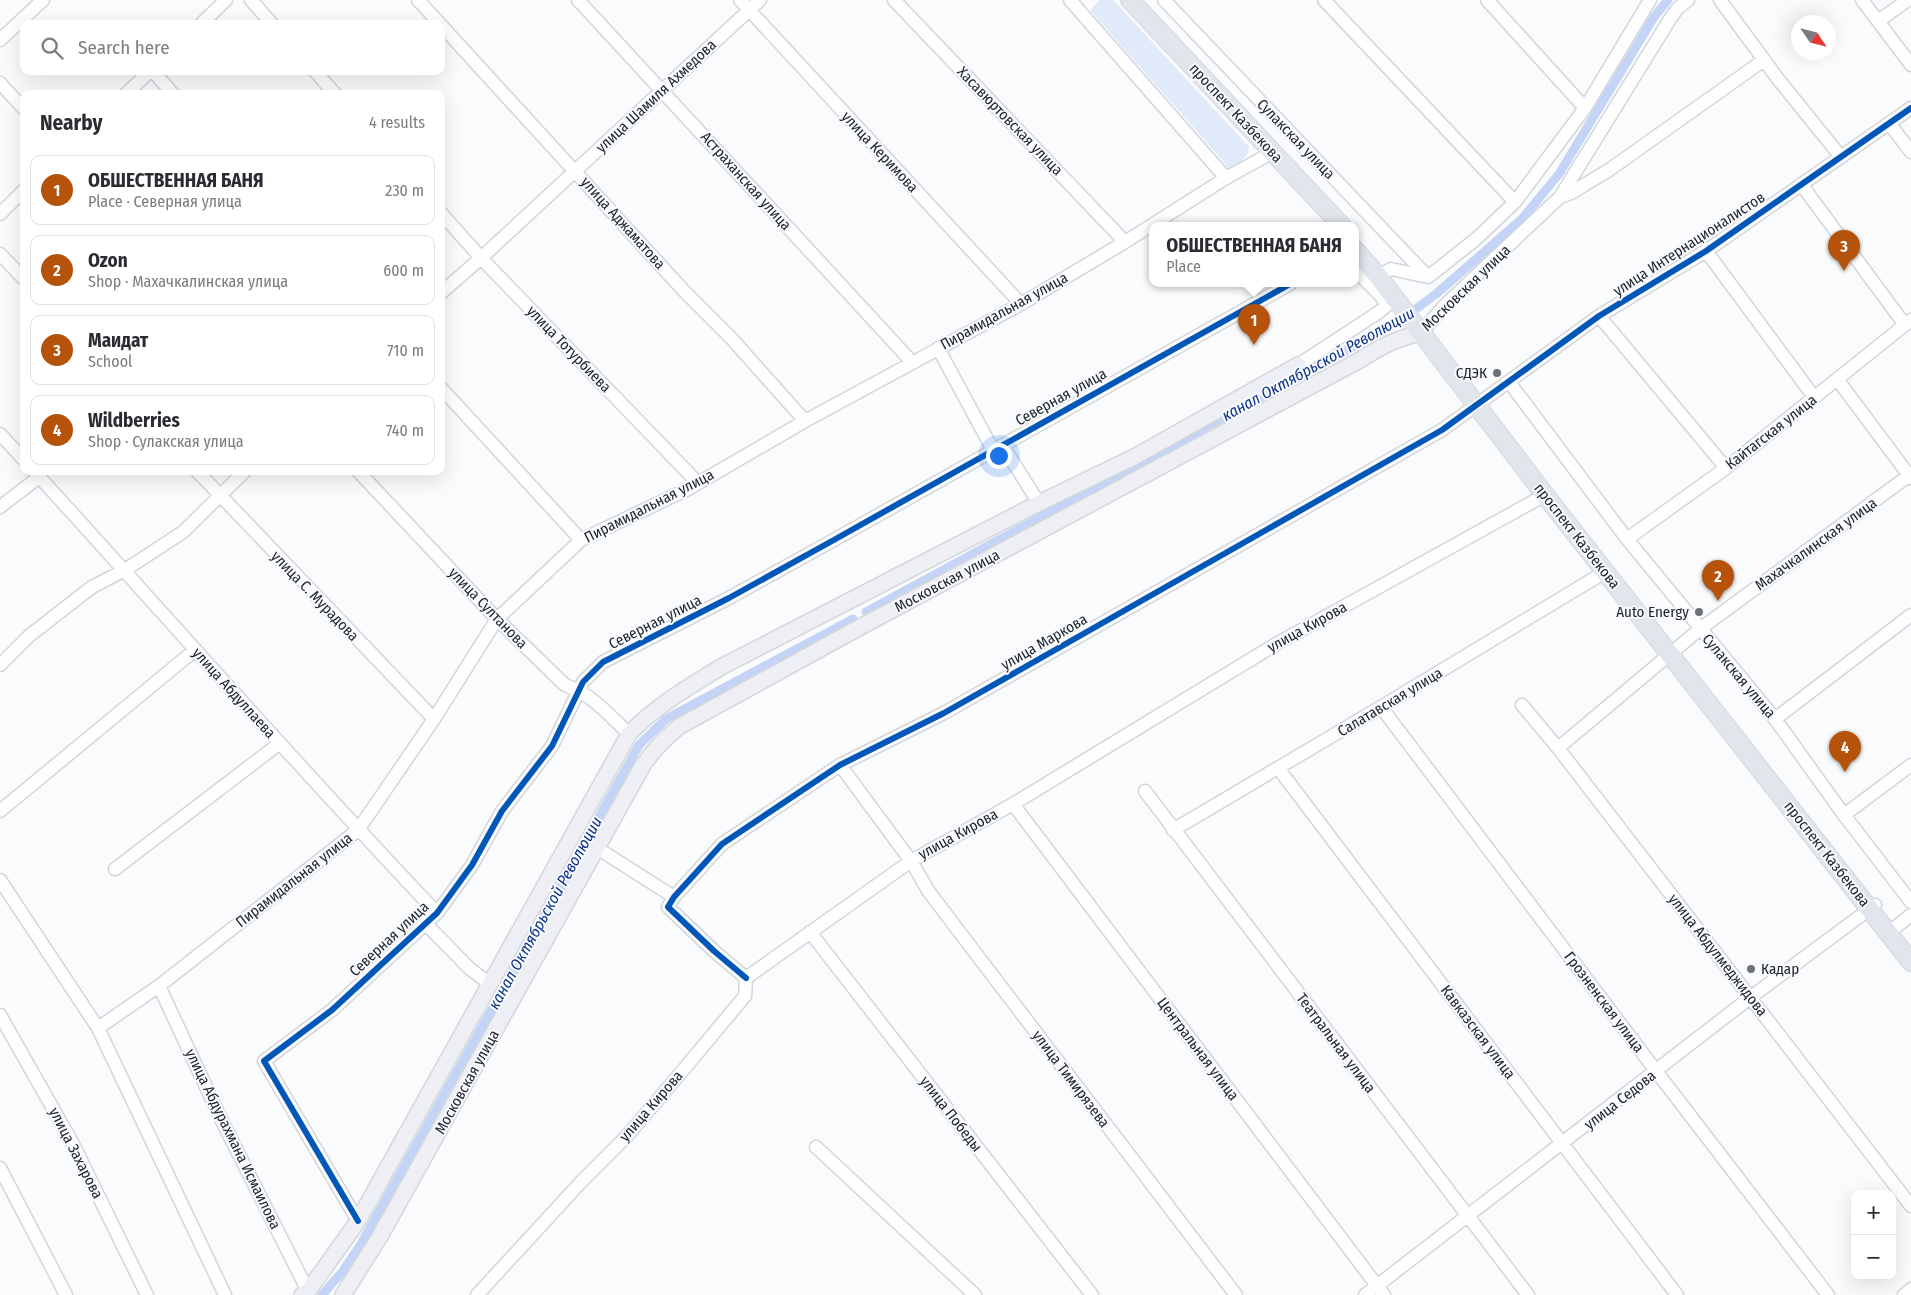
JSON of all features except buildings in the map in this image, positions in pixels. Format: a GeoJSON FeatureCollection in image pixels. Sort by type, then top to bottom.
{"type":"FeatureCollection","features":[{"type":"Feature","properties":{"kind":"highway","name":"проспект Казбекова"},"geometry":{"type":"LineString","coordinates":[[1122,0],[1338,222]]}},
{"type":"Feature","properties":{"kind":"highway","name":"проспект Казбекова"},"geometry":{"type":"LineString","coordinates":[[1130,0],[1330,222]]}},
{"type":"Feature","properties":{"kind":"highway","name":"проспект Казбекова"},"geometry":{"type":"LineString","coordinates":[[1359,246],[1673,653],[1891,931],[1911,952]]}},
{"type":"Feature","properties":{"kind":"highway","name":"проспект Казбекова"},"geometry":{"type":"LineString","coordinates":[[1359,254],[1381,275]]}},
{"type":"Feature","properties":{"kind":"highway","name":"проспект Казбекова"},"geometry":{"type":"LineString","coordinates":[[1479,403],[1545,495],[1605,572],[1673,653]]}},
{"type":"Feature","properties":{"kind":"highway","name":"проспект Казбекова"},"geometry":{"type":"LineString","coordinates":[[1891,931],[1911,962]]}},
{"type":"Feature","properties":{"kind":"main road","name":"Московская улица"},"geometry":{"type":"LineString","coordinates":[[343,1295],[379,1238],[642,767],[649,756],[668,736],[680,726],[864,625],[1351,365],[1388,342],[1419,326]]}},
{"type":"Feature","properties":{"kind":"main road","name":"Московская улица"},"geometry":{"type":"LineString","coordinates":[[305,1293],[358,1221],[629,734],[644,719],[674,696],[721,667],[1039,503],[1136,456],[1298,365]]}},
{"type":"Feature","properties":{"kind":"main road"},"geometry":{"type":"LineString","coordinates":[[852,600],[864,625]]}},
{"type":"Feature","properties":{"kind":"street"},"geometry":{"type":"LineString","coordinates":[[22,20],[43,0]]}},
{"type":"Feature","properties":{"kind":"street"},"geometry":{"type":"LineString","coordinates":[[205,20],[226,0]]}},
{"type":"Feature","properties":{"kind":"street"},"geometry":{"type":"LineString","coordinates":[[251,0],[268,20]]}},
{"type":"Feature","properties":{"kind":"street","name":"улица Аджаматова"},"geometry":{"type":"LineString","coordinates":[[418,0],[436,20]]}},
{"type":"Feature","properties":{"kind":"street","name":"Астраханская улица"},"geometry":{"type":"LineString","coordinates":[[578,0],[912,362]]}},
{"type":"Feature","properties":{"kind":"street","name":"улица Керимова"},"geometry":{"type":"LineString","coordinates":[[740,0],[1021,304]]}},
{"type":"Feature","properties":{"kind":"street","name":"улица Шамиля Ахмедова"},"geometry":{"type":"LineString","coordinates":[[445,290],[760,0]]}},
{"type":"Feature","properties":{"kind":"street","name":"Хасавюртовская улица"},"geometry":{"type":"LineString","coordinates":[[894,0],[1125,242]]}},
{"type":"Feature","properties":{"kind":"street"},"geometry":{"type":"LineString","coordinates":[[1070,0],[1226,178]]}},
{"type":"Feature","properties":{"kind":"street","name":"Сулакская улица"},"geometry":{"type":"LineString","coordinates":[[1164,0],[1428,277]]}},
{"type":"Feature","properties":{"kind":"street"},"geometry":{"type":"LineString","coordinates":[[1324,0],[1515,202]]}},
{"type":"Feature","properties":{"kind":"street"},"geometry":{"type":"LineString","coordinates":[[1487,0],[1585,108]]}},
{"type":"Feature","properties":{"kind":"street"},"geometry":{"type":"LineString","coordinates":[[1381,275],[1391,269],[1428,277],[1476,238],[1515,202],[1585,108],[1650,0]]}},
{"type":"Feature","properties":{"kind":"street","name":"Московская улица"},"geometry":{"type":"LineString","coordinates":[[1419,326],[1445,305],[1560,196],[1670,19],[1678,8],[1688,0]]}},
{"type":"Feature","properties":{"kind":"street"},"geometry":{"type":"LineString","coordinates":[[1720,0],[1764,60],[1841,157]]}},
{"type":"Feature","properties":{"kind":"street"},"geometry":{"type":"LineString","coordinates":[[1862,0],[1911,65]]}},
{"type":"Feature","properties":{"kind":"street"},"geometry":{"type":"LineString","coordinates":[[1878,20],[1908,0]]}},
{"type":"Feature","properties":{"kind":"street"},"geometry":{"type":"LineString","coordinates":[[0,40],[20,21]]}},
{"type":"Feature","properties":{"kind":"street","name":"улица Аджаматова"},"geometry":{"type":"LineString","coordinates":[[445,30],[805,421]]}},
{"type":"Feature","properties":{"kind":"street"},"geometry":{"type":"LineString","coordinates":[[1560,196],[1571,193],[1609,170],[1764,60]]}},
{"type":"Feature","properties":{"kind":"street"},"geometry":{"type":"LineString","coordinates":[[130,90],[147,75]]}},
{"type":"Feature","properties":{"kind":"street"},"geometry":{"type":"LineString","coordinates":[[155,75],[169,90]]}},
{"type":"Feature","properties":{"kind":"street"},"geometry":{"type":"LineString","coordinates":[[318,75],[332,90]]}},
{"type":"Feature","properties":{"kind":"street"},"geometry":{"type":"LineString","coordinates":[[0,83],[20,105]]}},
{"type":"Feature","properties":{"kind":"street","name":"улица Интернационалистов"},"geometry":{"type":"LineString","coordinates":[[1442,430],[1599,316],[1706,251],[1911,108]]}},
{"type":"Feature","properties":{"kind":"street"},"geometry":{"type":"LineString","coordinates":[[1889,123],[1911,152]]}},
{"type":"Feature","properties":{"kind":"street","name":"Пирамидальная улица"},"geometry":{"type":"LineString","coordinates":[[1157,222],[1226,178],[1270,154]]}},
{"type":"Feature","properties":{"kind":"street"},"geometry":{"type":"LineString","coordinates":[[1801,184],[1908,322]]}},
{"type":"Feature","properties":{"kind":"street"},"geometry":{"type":"LineString","coordinates":[[0,214],[20,194]]}},
{"type":"Feature","properties":{"kind":"street","name":"улица Тотурбиева"},"geometry":{"type":"LineString","coordinates":[[445,218],[481,258],[698,483]]}},
{"type":"Feature","properties":{"kind":"street","name":"Пирамидальная улица"},"geometry":{"type":"LineString","coordinates":[[98,1028],[159,986],[358,830],[434,719],[497,619],[581,540],[698,483],[805,421],[1021,304],[1149,227]]}},
{"type":"Feature","properties":{"kind":"street"},"geometry":{"type":"LineString","coordinates":[[1706,251],[1814,397]]}},
{"type":"Feature","properties":{"kind":"street"},"geometry":{"type":"LineString","coordinates":[[0,254],[20,275]]}},
{"type":"Feature","properties":{"kind":"street","name":"Московская улица"},"geometry":{"type":"LineString","coordinates":[[1298,365],[1387,305],[1380,295],[1359,274]]}},
{"type":"Feature","properties":{"kind":"street","name":"Северная улица"},"geometry":{"type":"LineString","coordinates":[[358,1221],[264,1061],[332,1010],[437,912],[472,865],[502,811],[552,746],[583,682],[603,662],[738,593],[1285,287]]}},
{"type":"Feature","properties":{"kind":"street"},"geometry":{"type":"LineString","coordinates":[[1599,316],[1726,468]]}},
{"type":"Feature","properties":{"kind":"street","name":"Кайтагская улица"},"geometry":{"type":"LineString","coordinates":[[1627,539],[1726,468],[1908,322]]}},
{"type":"Feature","properties":{"kind":"street"},"geometry":{"type":"LineString","coordinates":[[938,348],[998,447],[1039,503]]}},
{"type":"Feature","properties":{"kind":"street"},"geometry":{"type":"LineString","coordinates":[[1838,379],[1910,476]]}},
{"type":"Feature","properties":{"kind":"street","name":"Сулакская улица"},"geometry":{"type":"LineString","coordinates":[[1508,382],[1627,539],[1774,719],[1911,902]]}},
{"type":"Feature","properties":{"kind":"street"},"geometry":{"type":"LineString","coordinates":[[445,392],[581,540]]}},
{"type":"Feature","properties":{"kind":"street","name":"улица Маркова"},"geometry":{"type":"LineString","coordinates":[[674,896],[722,844],[840,765],[944,713],[1442,430]]}},
{"type":"Feature","properties":{"kind":"street"},"geometry":{"type":"LineString","coordinates":[[0,434],[20,456]]}},
{"type":"Feature","properties":{"kind":"street"},"geometry":{"type":"LineString","coordinates":[[0,507],[35,475]]}},
{"type":"Feature","properties":{"kind":"street","name":"улица Абдуллаева"},"geometry":{"type":"LineString","coordinates":[[37,475],[125,570],[358,830],[437,912]]}},
{"type":"Feature","properties":{"kind":"street","name":"улица С. Мурадова"},"geometry":{"type":"LineString","coordinates":[[200,475],[434,719]]}},
{"type":"Feature","properties":{"kind":"street"},"geometry":{"type":"LineString","coordinates":[[0,664],[29,636],[92,586],[125,570],[183,532],[241,475]]}},
{"type":"Feature","properties":{"kind":"street","name":"улица Султанова"},"geometry":{"type":"LineString","coordinates":[[362,475],[497,619],[565,685],[579,690],[594,700],[629,734]]}},
{"type":"Feature","properties":{"kind":"street","name":"Махачкалинская улица"},"geometry":{"type":"LineString","coordinates":[[1558,748],[1700,629],[1910,476]]}},
{"type":"Feature","properties":{"kind":"street","name":"улица Кирова"},"geometry":{"type":"LineString","coordinates":[[476,1295],[581,1182],[627,1136],[684,1070],[745,996],[746,978],[911,861],[1013,804],[1278,643],[1545,495]]}},
{"type":"Feature","properties":{"kind":"street","name":"Салатавская улица"},"geometry":{"type":"LineString","coordinates":[[1173,830],[1605,572]]}},
{"type":"Feature","properties":{"kind":"street"},"geometry":{"type":"LineString","coordinates":[[1774,719],[1911,615]]}},
{"type":"Feature","properties":{"kind":"street"},"geometry":{"type":"LineString","coordinates":[[0,811],[195,650]]}},
{"type":"Feature","properties":{"kind":"street","name":"улица Абдулмеджидова"},"geometry":{"type":"LineString","coordinates":[[1522,705],[1558,748],[1911,1206]]}},
{"type":"Feature","properties":{"kind":"street","name":"Грозненская улица"},"geometry":{"type":"LineString","coordinates":[[1381,707],[1656,1072],[1828,1295]]}},
{"type":"Feature","properties":{"kind":"street"},"geometry":{"type":"LineString","coordinates":[[115,869],[280,744]]}},
{"type":"Feature","properties":{"kind":"street","name":"улица Тимирязева"},"geometry":{"type":"LineString","coordinates":[[840,765],[911,861],[929,892],[1236,1295]]}},
{"type":"Feature","properties":{"kind":"street"},"geometry":{"type":"LineString","coordinates":[[1844,815],[1911,765]]}},
{"type":"Feature","properties":{"kind":"street","name":"Кавказская улица"},"geometry":{"type":"LineString","coordinates":[[1278,768],[1677,1295]]}},
{"type":"Feature","properties":{"kind":"street","name":"Театральная улица"},"geometry":{"type":"LineString","coordinates":[[1145,791],[1528,1295]]}},
{"type":"Feature","properties":{"kind":"street","name":"Центральная улица"},"geometry":{"type":"LineString","coordinates":[[1013,804],[1380,1290]]}},
{"type":"Feature","properties":{"kind":"street"},"geometry":{"type":"LineString","coordinates":[[597,848],[674,896],[668,907],[714,952],[746,978]]}},
{"type":"Feature","properties":{"kind":"street"},"geometry":{"type":"LineString","coordinates":[[0,880],[98,1028],[225,1295]]}},
{"type":"Feature","properties":{"kind":"street","name":"улица Седова"},"geometry":{"type":"LineString","coordinates":[[1365,1295],[1380,1290],[1468,1216],[1751,997],[1872,907]]}},
{"type":"Feature","properties":{"kind":"street"},"geometry":{"type":"LineString","coordinates":[[1891,931],[1911,915]]}},
{"type":"Feature","properties":{"kind":"street"},"geometry":{"type":"LineString","coordinates":[[425,923],[470,968],[490,984]]}},
{"type":"Feature","properties":{"kind":"street","name":"улица Победы"},"geometry":{"type":"LineString","coordinates":[[810,932],[1092,1295]]}},
{"type":"Feature","properties":{"kind":"street","name":"улица Абдурахмана Исмаилова"},"geometry":{"type":"LineString","coordinates":[[159,986],[222,1122],[305,1293]]}},
{"type":"Feature","properties":{"kind":"street","name":"улица Захарова"},"geometry":{"type":"LineString","coordinates":[[0,1015],[73,1144],[147,1295]]}},
{"type":"Feature","properties":{"kind":"street"},"geometry":{"type":"LineString","coordinates":[[816,1147],[975,1295]]}},
{"type":"Feature","properties":{"kind":"street"},"geometry":{"type":"LineString","coordinates":[[0,1168],[66,1295]]}},
{"type":"Feature","properties":{"kind":"street"},"geometry":{"type":"LineString","coordinates":[[1904,1295],[1911,1289]]}},
{"type":"Feature","properties":{"kind":"shaded area"},"geometry":{"type":"Polygon","coordinates":[[[1100,0],[1113,0],[1249,147],[1247,155],[1231,170],[1090,10],[1100,0]]]}},
{"type":"Feature","properties":{"kind":"waterway","name":"канал Октябрьской Революции"},"geometry":{"type":"LineString","coordinates":[[866,612],[1397,323],[1436,294],[1522,219],[1559,174],[1654,17],[1668,0]]}},
{"type":"Feature","properties":{"kind":"waterway","name":"канал Октябрьской Революции"},"geometry":{"type":"LineString","coordinates":[[322,1295],[343,1271],[361,1244],[639,745],[666,719],[853,619]]}},
{"type":"Feature","properties":{"kind":"cycle path"},"geometry":{"type":"LineString","coordinates":[[746,978],[714,951],[668,907],[674,897],[722,844],[840,765],[944,713],[1442,430],[1599,316],[1706,251],[1911,108]]}},
{"type":"Feature","properties":{"kind":"cycle path"},"geometry":{"type":"LineString","coordinates":[[358,1221],[264,1061],[332,1010],[437,913],[472,865],[502,811],[552,746],[583,682],[603,662],[729,598],[1285,287]]}},
{"type":"Feature","properties":{"kind":"place","name":"Маидат"},"geometry":{"type":"Point","coordinates":[1844,271]}},
{"type":"Feature","properties":{"kind":"place","name":"ОБШЕСТВЕННАЯ БАНЯ"},"geometry":{"type":"Point","coordinates":[1254,345]}},
{"type":"Feature","properties":{"kind":"place","name":"СДЭК"},"geometry":{"type":"Point","coordinates":[1497,373]}},
{"type":"Feature","properties":{"kind":"place","name":"Ozon"},"geometry":{"type":"Point","coordinates":[1718,601]}},
{"type":"Feature","properties":{"kind":"place","name":"Auto Energy"},"geometry":{"type":"Point","coordinates":[1699,612]}},
{"type":"Feature","properties":{"kind":"place","name":"Wildberries"},"geometry":{"type":"Point","coordinates":[1845,772]}},
{"type":"Feature","properties":{"kind":"place","name":"Кадар"},"geometry":{"type":"Point","coordinates":[1751,969]}}]}
